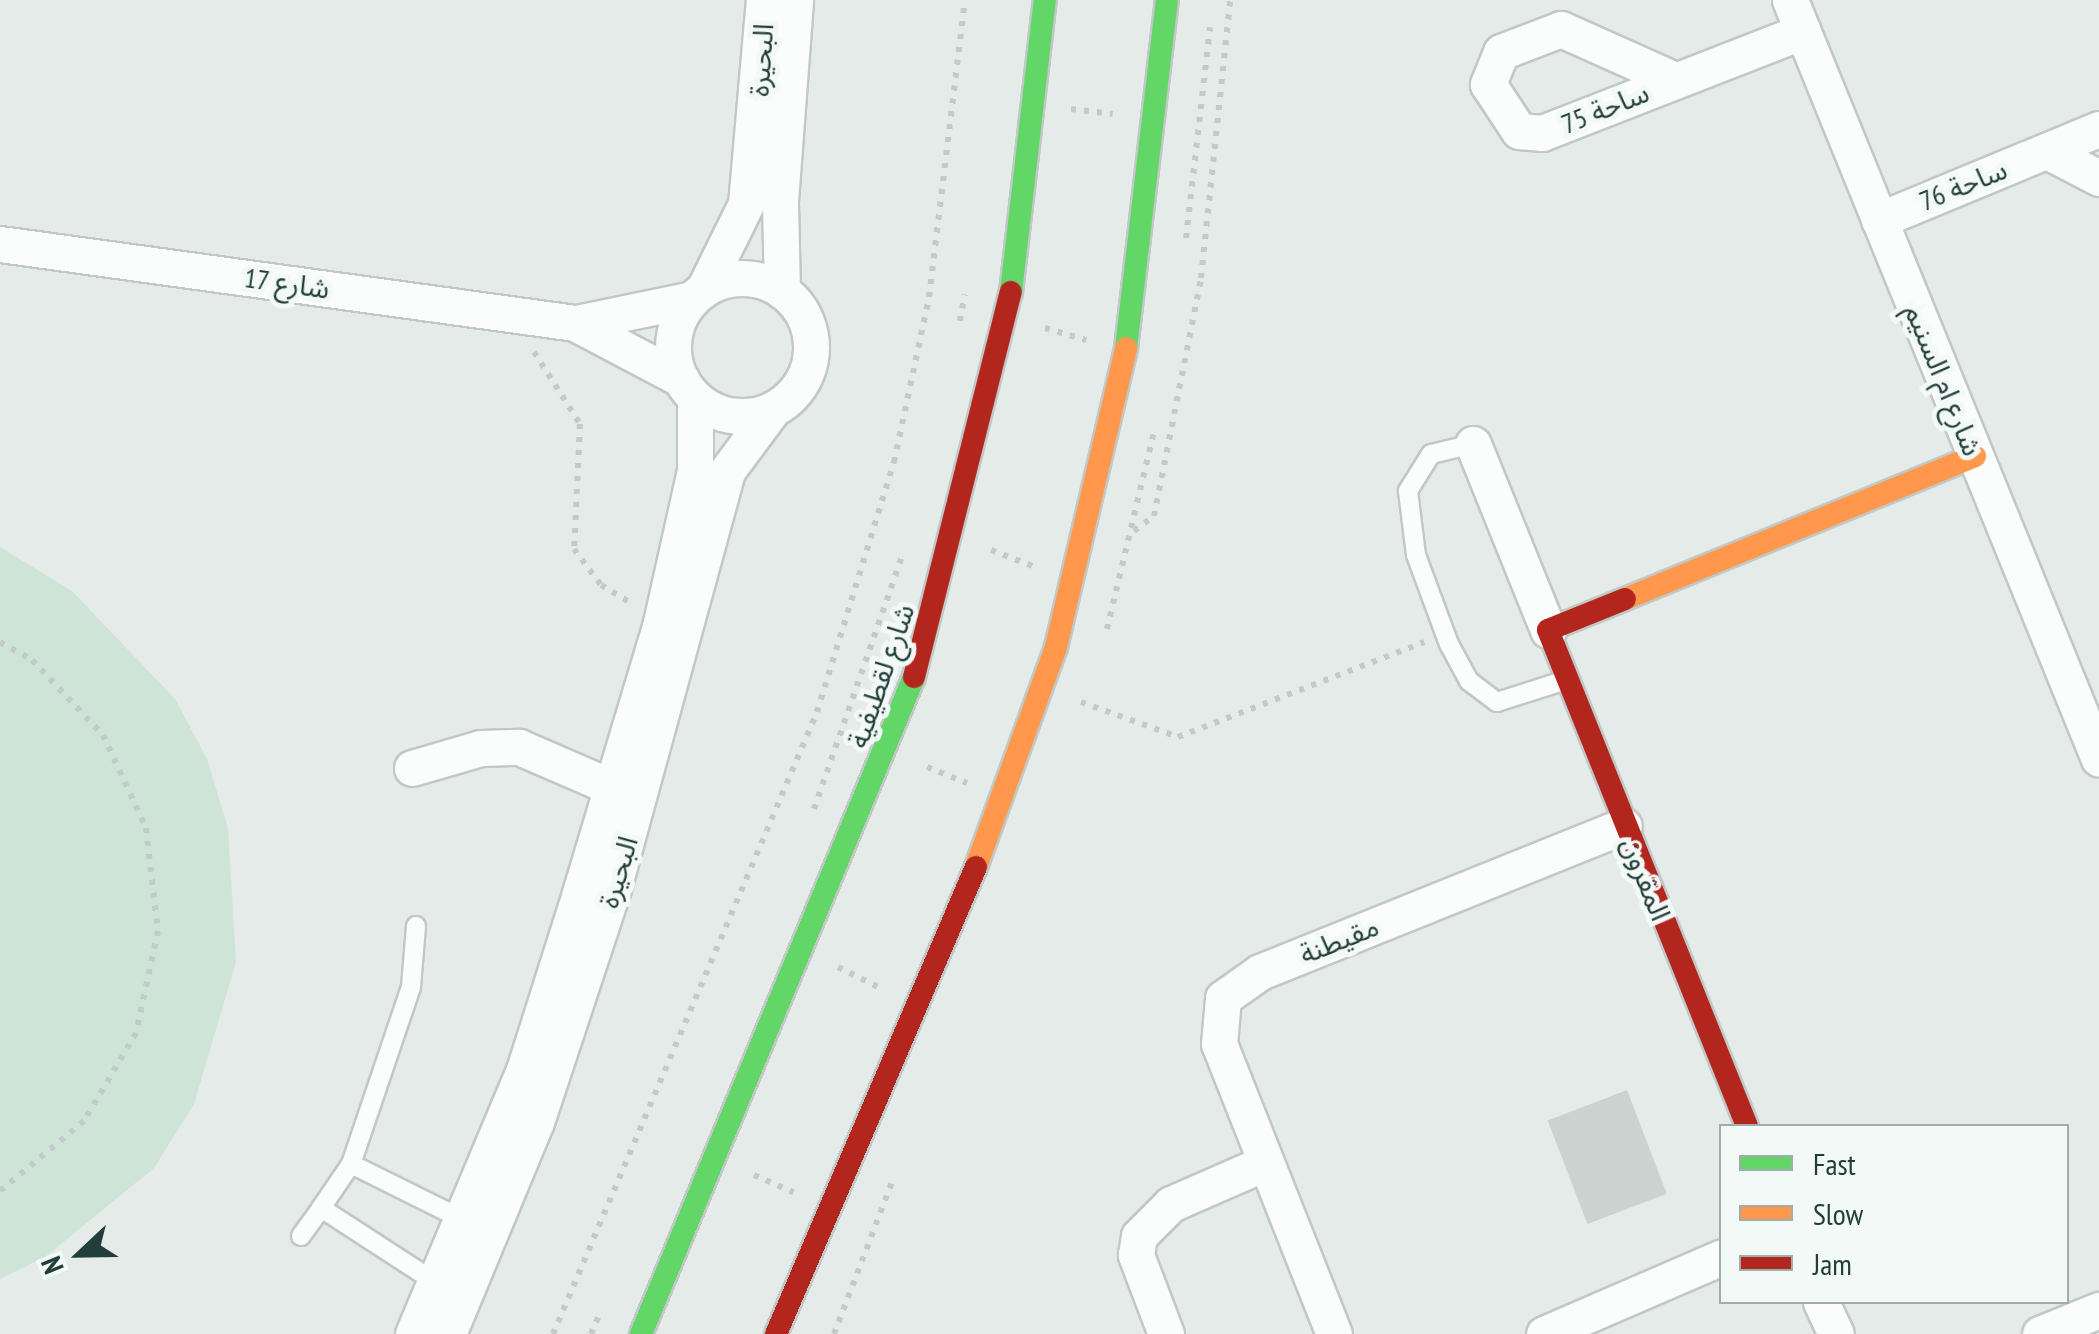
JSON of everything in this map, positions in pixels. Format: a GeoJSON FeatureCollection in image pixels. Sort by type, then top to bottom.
{"type":"FeatureCollection","features":[{"type":"Feature","properties":{"kind":"street","name":"البحيرة"},"geometry":{"type":"LineString","coordinates":[[698,294],[746,204],[764,0]]}},
{"type":"Feature","properties":{"kind":"street","name":"البحيرة"},"geometry":{"type":"LineString","coordinates":[[782,291],[780,201],[795,0]]}},
{"type":"Feature","properties":{"kind":"street","name":"شارع لقطيفية"},"geometry":{"type":"LineString","coordinates":[[641,1334],[888,752],[957,538],[1008,318],[1036,104],[1045,0]]}},
{"type":"Feature","properties":{"kind":"street"},"geometry":{"type":"LineString","coordinates":[[776,1334],[1005,798],[1074,582],[1126,352],[1159,121],[1167,0]]}},
{"type":"Feature","properties":{"kind":"street","name":"ساحة 75"},"geometry":{"type":"LineString","coordinates":[[1675,80],[1560,29],[1501,52],[1488,84],[1502,116],[1528,134],[1675,80],[1796,16]]}},
{"type":"Feature","properties":{"kind":"street","name":"شارع ام السنيم"},"geometry":{"type":"LineString","coordinates":[[1796,16],[2099,759]]}},
{"type":"Feature","properties":{"kind":"street","name":"ساحة 76"},"geometry":{"type":"LineString","coordinates":[[1879,220],[2099,130]]}},
{"type":"Feature","properties":{"kind":"street"},"geometry":{"type":"LineString","coordinates":[[2046,151],[2099,178]]}},
{"type":"Feature","properties":{"kind":"street","name":"شارع 17"},"geometry":{"type":"LineString","coordinates":[[0,244],[575,323],[698,294]]}},
{"type":"Feature","properties":{"kind":"street"},"geometry":{"type":"LineString","coordinates":[[736,278],[782,291],[804,318],[810,353],[799,386],[773,409],[741,416],[688,389],[673,346],[698,294],[736,278]]}},
{"type":"Feature","properties":{"kind":"street","name":"شارع 17"},"geometry":{"type":"LineString","coordinates":[[575,323],[688,389]]}},
{"type":"Feature","properties":{"kind":"street","name":"البحيرة"},"geometry":{"type":"LineString","coordinates":[[413,1334],[449,1290],[536,1122],[624,792],[695,471],[688,389]]}},
{"type":"Feature","properties":{"kind":"street","name":"البحيرة"},"geometry":{"type":"LineString","coordinates":[[448,1334],[449,1290],[462,1219],[524,1070],[624,792],[728,472],[773,409]]}},
{"type":"Feature","properties":{"kind":"street","name":"المقرون"},"geometry":{"type":"LineString","coordinates":[[1473,444],[1746,1124]]}},
{"type":"Feature","properties":{"kind":"street"},"geometry":{"type":"LineString","coordinates":[[1548,630],[1975,456]]}},
{"type":"Feature","properties":{"kind":"street"},"geometry":{"type":"LineString","coordinates":[[412,768],[481,748],[519,747],[624,792]]}},
{"type":"Feature","properties":{"kind":"street","name":"مقيطنة"},"geometry":{"type":"LineString","coordinates":[[1334,1334],[1215,1028],[1232,988],[1624,826]]}},
{"type":"Feature","properties":{"kind":"street"},"geometry":{"type":"LineString","coordinates":[[1166,1334],[1136,1255],[1139,1236],[1171,1204],[1265,1163]]}},
{"type":"Feature","properties":{"kind":"street"},"geometry":{"type":"LineString","coordinates":[[1544,1334],[1719,1258]]}},
{"type":"Feature","properties":{"kind":"street"},"geometry":{"type":"LineString","coordinates":[[1822,1304],[1836,1334]]}},
{"type":"Feature","properties":{"kind":"street"},"geometry":{"type":"LineString","coordinates":[[2040,1334],[2099,1310]]}},
{"type":"Feature","properties":{"kind":"lane"},"geometry":{"type":"LineString","coordinates":[[1473,444],[1431,454],[1408,490],[1416,554],[1446,633],[1469,681],[1497,702],[1566,680]]}},
{"type":"Feature","properties":{"kind":"lane"},"geometry":{"type":"LineString","coordinates":[[301,1236],[351,1164],[411,987],[416,926]]}},
{"type":"Feature","properties":{"kind":"lane"},"geometry":{"type":"LineString","coordinates":[[351,1164],[462,1219]]}},
{"type":"Feature","properties":{"kind":"lane"},"geometry":{"type":"LineString","coordinates":[[321,1208],[449,1290]]}},
{"type":"Feature","properties":{"kind":"path"},"geometry":{"type":"LineString","coordinates":[[553,1334],[817,712],[894,462],[925,316],[965,0]]}},
{"type":"Feature","properties":{"kind":"path"},"geometry":{"type":"LineString","coordinates":[[1089,521],[1134,531],[1154,516],[1201,278],[1230,0]]}},
{"type":"Feature","properties":{"kind":"path"},"geometry":{"type":"LineString","coordinates":[[1036,104],[1159,121]]}},
{"type":"Feature","properties":{"kind":"path"},"geometry":{"type":"LineString","coordinates":[[957,337],[967,282]]}},
{"type":"Feature","properties":{"kind":"path"},"geometry":{"type":"LineString","coordinates":[[1008,318],[1126,352]]}},
{"type":"Feature","properties":{"kind":"path"},"geometry":{"type":"LineString","coordinates":[[524,346],[561,382],[580,424],[574,549],[602,585],[640,613]]}},
{"type":"Feature","properties":{"kind":"path"},"geometry":{"type":"LineString","coordinates":[[806,826],[910,532]]}},
{"type":"Feature","properties":{"kind":"path"},"geometry":{"type":"LineString","coordinates":[[957,538],[1074,582]]}},
{"type":"Feature","properties":{"kind":"path"},"geometry":{"type":"LineString","coordinates":[[1044,684],[1178,738],[1446,633]]}},
{"type":"Feature","properties":{"kind":"path"},"geometry":{"type":"LineString","coordinates":[[0,642],[32,660],[103,735],[146,828],[158,932],[136,1032],[84,1121],[0,1191]]}},
{"type":"Feature","properties":{"kind":"path"},"geometry":{"type":"LineString","coordinates":[[888,752],[1005,798]]}},
{"type":"Feature","properties":{"kind":"path"},"geometry":{"type":"LineString","coordinates":[[805,950],[917,1007]]}},
{"type":"Feature","properties":{"kind":"path"},"geometry":{"type":"LineString","coordinates":[[716,1159],[830,1208]]}},
{"type":"Feature","properties":{"kind":"path"},"geometry":{"type":"LineString","coordinates":[[591,1334],[606,1298]]}},
{"type":"Feature","properties":{"kind":"green space"},"geometry":{"type":"Polygon","coordinates":[[[0,547],[72,591],[175,699],[207,759],[228,828],[236,962],[194,1104],[154,1168],[45,1257],[0,1279],[0,547]]]}},
{"type":"Feature","properties":{"kind":"building"},"geometry":{"type":"Polygon","coordinates":[[[1627,1090],[1667,1194],[1587,1224],[1548,1120],[1627,1090]]]}},
{"type":"Feature","properties":{"kind":"traffic: fast"},"geometry":{"type":"LineString","coordinates":[[1011,292],[1045,0]]}},
{"type":"Feature","properties":{"kind":"traffic: fast"},"geometry":{"type":"LineString","coordinates":[[1126,348],[1167,0]]}},
{"type":"Feature","properties":{"kind":"traffic: fast"},"geometry":{"type":"LineString","coordinates":[[641,1334],[914,677]]}},
{"type":"Feature","properties":{"kind":"traffic: slow"},"geometry":{"type":"LineString","coordinates":[[976,867],[1056,647],[1126,348]]}},
{"type":"Feature","properties":{"kind":"traffic: slow"},"geometry":{"type":"LineString","coordinates":[[1625,599],[1975,456]]}},
{"type":"Feature","properties":{"kind":"traffic: jam"},"geometry":{"type":"LineString","coordinates":[[914,677],[1011,292]]}},
{"type":"Feature","properties":{"kind":"traffic: jam"},"geometry":{"type":"LineString","coordinates":[[1625,599],[1548,630],[1746,1124]]}},
{"type":"Feature","properties":{"kind":"traffic: jam"},"geometry":{"type":"LineString","coordinates":[[776,1334],[976,867]]}}]}
